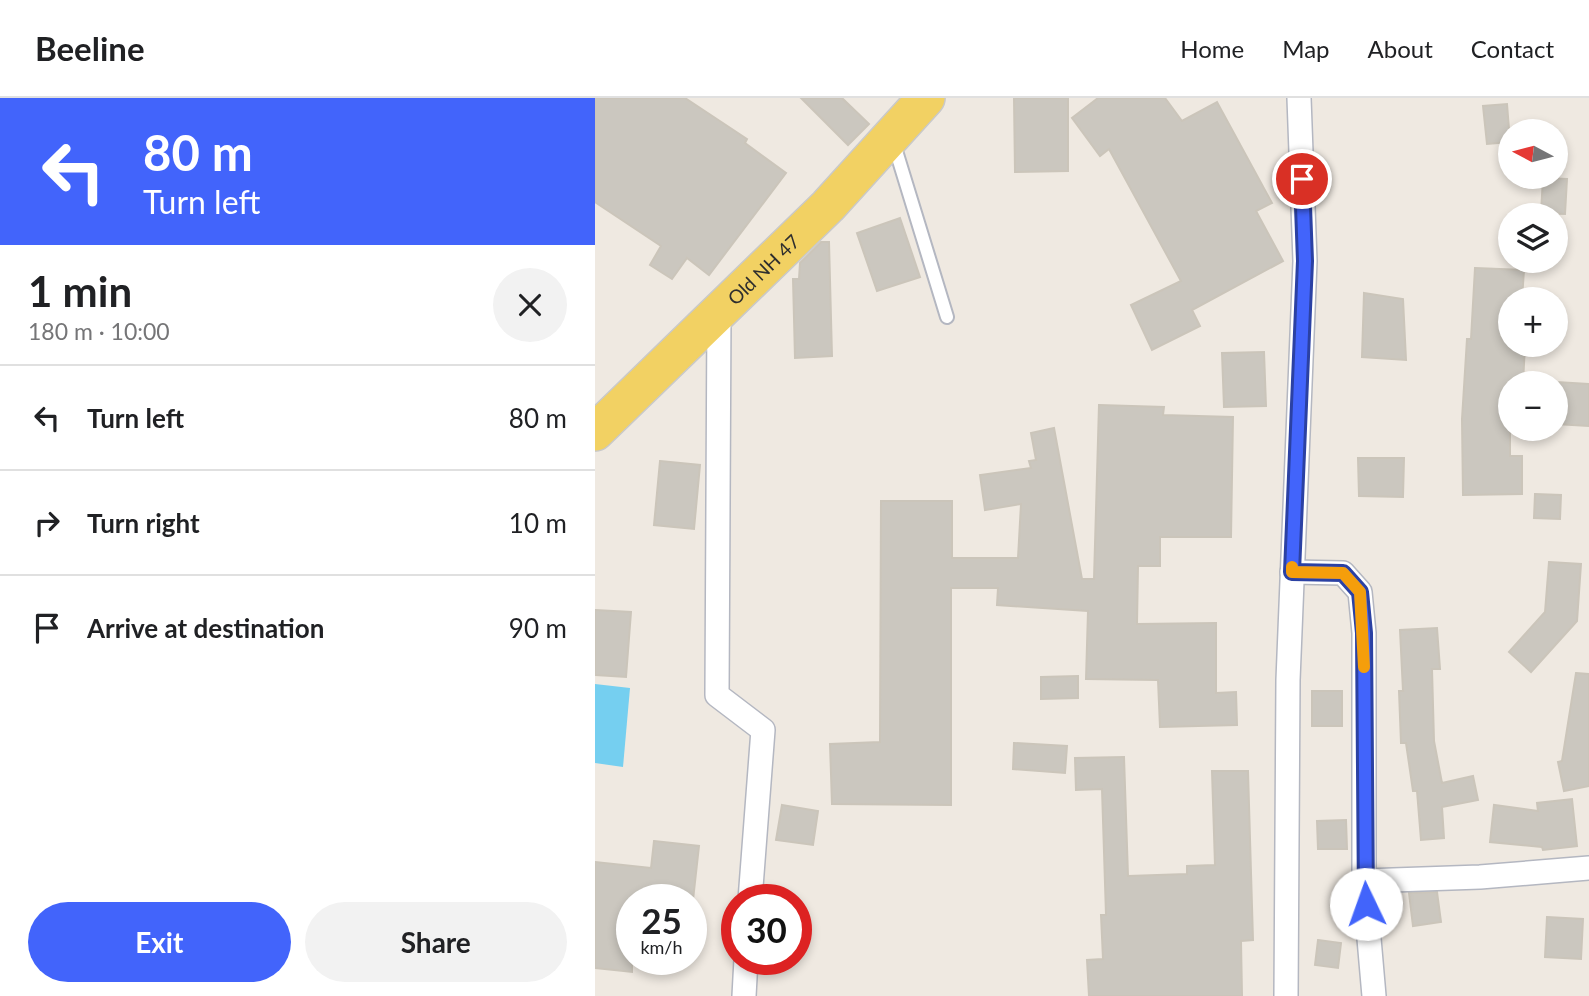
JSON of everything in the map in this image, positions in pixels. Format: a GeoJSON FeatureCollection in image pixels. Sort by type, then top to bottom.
{"type":"FeatureCollection","features":[{"type":"Feature","properties":{"kind":"main road","name":"Old NH 47"},"geometry":{"type":"LineString","coordinates":[[595,432],[828,206],[926,98]]}},
{"type":"Feature","properties":{"kind":"street"},"geometry":{"type":"LineString","coordinates":[[1286,996],[1288,680],[1305,261],[1299,98]]}},
{"type":"Feature","properties":{"kind":"street"},"geometry":{"type":"LineString","coordinates":[[719,311],[717,695],[763,730],[751,884]]}},
{"type":"Feature","properties":{"kind":"street"},"geometry":{"type":"LineString","coordinates":[[1292,572],[1343,573],[1360,592],[1364,633],[1364,881],[1374,996]]}},
{"type":"Feature","properties":{"kind":"street"},"geometry":{"type":"LineString","coordinates":[[1364,881],[1480,877],[1589,868]]}},
{"type":"Feature","properties":{"kind":"street"},"geometry":{"type":"LineString","coordinates":[[744,996],[745,975]]}},
{"type":"Feature","properties":{"kind":"lane"},"geometry":{"type":"LineString","coordinates":[[891,137],[947,317]]}},
{"type":"Feature","properties":{"kind":"water"},"geometry":{"type":"Polygon","coordinates":[[[595,684],[630,688],[623,767],[595,763],[595,684]]]}},
{"type":"Feature","properties":{"kind":"building"},"geometry":{"type":"Polygon","coordinates":[[[595,98],[685,98],[747,139],[745,143],[786,173],[709,275],[687,258],[672,279],[650,265],[661,246],[595,202],[595,98]]]}},
{"type":"Feature","properties":{"kind":"building"},"geometry":{"type":"Polygon","coordinates":[[[801,98],[842,98],[869,124],[848,145],[801,98]]]}},
{"type":"Feature","properties":{"kind":"building"},"geometry":{"type":"Polygon","coordinates":[[[1014,98],[1068,98],[1068,171],[1015,172],[1014,98]]]}},
{"type":"Feature","properties":{"kind":"building"},"geometry":{"type":"Polygon","coordinates":[[[1098,98],[1165,98],[1182,121],[1217,102],[1272,203],[1256,211],[1283,261],[1192,310],[1200,326],[1152,350],[1131,305],[1181,281],[1109,149],[1100,156],[1072,118],[1098,98]]]}},
{"type":"Feature","properties":{"kind":"building"},"geometry":{"type":"Polygon","coordinates":[[[1507,104],[1508,119],[1498,119],[1498,143],[1487,144],[1483,106],[1507,104]]]}},
{"type":"Feature","properties":{"kind":"building"},"geometry":{"type":"Polygon","coordinates":[[[1542,189],[1566,189],[1566,203],[1542,203],[1542,189]]]}},
{"type":"Feature","properties":{"kind":"building"},"geometry":{"type":"Polygon","coordinates":[[[900,218],[920,277],[877,291],[857,233],[900,218]]]}},
{"type":"Feature","properties":{"kind":"building"},"geometry":{"type":"Polygon","coordinates":[[[821,242],[829,242],[832,356],[795,358],[793,279],[799,279],[800,263],[821,242]]]}},
{"type":"Feature","properties":{"kind":"building"},"geometry":{"type":"Polygon","coordinates":[[[1475,268],[1498,269],[1498,273],[1524,273],[1523,287],[1498,287],[1498,357],[1524,357],[1524,371],[1498,371],[1498,441],[1510,441],[1510,456],[1522,456],[1522,494],[1463,495],[1462,419],[1467,339],[1471,339],[1475,268]]]}},
{"type":"Feature","properties":{"kind":"building"},"geometry":{"type":"Polygon","coordinates":[[[1364,293],[1403,299],[1406,360],[1362,357],[1364,293]]]}},
{"type":"Feature","properties":{"kind":"building"},"geometry":{"type":"Polygon","coordinates":[[[1264,352],[1266,406],[1224,407],[1222,353],[1264,352]]]}},
{"type":"Feature","properties":{"kind":"building"},"geometry":{"type":"Polygon","coordinates":[[[1568,383],[1589,384],[1589,426],[1568,425],[1568,383]]]}},
{"type":"Feature","properties":{"kind":"building"},"geometry":{"type":"Polygon","coordinates":[[[1099,405],[1164,407],[1163,415],[1233,417],[1231,537],[1160,537],[1160,566],[1138,566],[1137,624],[1216,623],[1216,693],[1236,692],[1237,725],[1160,727],[1158,680],[1086,679],[1088,611],[997,605],[998,588],[951,588],[951,805],[832,804],[830,744],[880,742],[881,501],[952,501],[952,558],[1018,558],[1021,504],[985,510],[980,475],[1031,468],[1029,461],[1036,460],[1031,433],[1054,428],[1082,579],[1094,579],[1099,405]]]}},
{"type":"Feature","properties":{"kind":"building"},"geometry":{"type":"Polygon","coordinates":[[[1358,458],[1404,458],[1403,497],[1359,496],[1358,458]]]}},
{"type":"Feature","properties":{"kind":"building"},"geometry":{"type":"Polygon","coordinates":[[[660,461],[700,465],[694,529],[654,525],[660,461]]]}},
{"type":"Feature","properties":{"kind":"building"},"geometry":{"type":"Polygon","coordinates":[[[1535,494],[1561,495],[1560,519],[1534,518],[1535,494]]]}},
{"type":"Feature","properties":{"kind":"building"},"geometry":{"type":"Polygon","coordinates":[[[1549,562],[1581,564],[1577,621],[1531,672],[1509,652],[1545,612],[1549,562]]]}},
{"type":"Feature","properties":{"kind":"building"},"geometry":{"type":"Polygon","coordinates":[[[595,610],[631,612],[626,677],[595,675],[595,610]]]}},
{"type":"Feature","properties":{"kind":"building"},"geometry":{"type":"Polygon","coordinates":[[[1437,628],[1440,669],[1432,669],[1434,741],[1442,783],[1473,776],[1478,800],[1442,807],[1444,838],[1421,840],[1417,791],[1413,791],[1406,743],[1401,743],[1399,691],[1403,691],[1400,630],[1437,628]]]}},
{"type":"Feature","properties":{"kind":"building"},"geometry":{"type":"Polygon","coordinates":[[[1576,673],[1589,674],[1589,786],[1564,791],[1558,762],[1562,761],[1576,673]]]}},
{"type":"Feature","properties":{"kind":"building"},"geometry":{"type":"Polygon","coordinates":[[[1078,676],[1078,698],[1041,699],[1041,677],[1078,676]]]}},
{"type":"Feature","properties":{"kind":"building"},"geometry":{"type":"Polygon","coordinates":[[[1312,691],[1342,691],[1342,726],[1312,726],[1312,691]]]}},
{"type":"Feature","properties":{"kind":"building"},"geometry":{"type":"Polygon","coordinates":[[[1014,743],[1067,746],[1065,773],[1013,769],[1014,743]]]}},
{"type":"Feature","properties":{"kind":"building"},"geometry":{"type":"Polygon","coordinates":[[[1124,757],[1128,876],[1187,874],[1187,866],[1215,865],[1212,771],[1248,771],[1253,940],[1241,941],[1242,996],[1089,996],[1087,960],[1103,959],[1101,915],[1106,915],[1102,789],[1076,790],[1075,758],[1124,757]]]}},
{"type":"Feature","properties":{"kind":"building"},"geometry":{"type":"Polygon","coordinates":[[[1572,799],[1577,846],[1543,850],[1542,847],[1490,842],[1494,805],[1538,811],[1537,803],[1572,799]]]}},
{"type":"Feature","properties":{"kind":"building"},"geometry":{"type":"Polygon","coordinates":[[[782,805],[818,811],[813,845],[776,840],[782,805]]]}},
{"type":"Feature","properties":{"kind":"building"},"geometry":{"type":"Polygon","coordinates":[[[1346,820],[1347,849],[1318,849],[1317,821],[1346,820]]]}},
{"type":"Feature","properties":{"kind":"building"},"geometry":{"type":"Polygon","coordinates":[[[654,841],[699,846],[695,884],[616,884],[616,970],[595,968],[595,862],[651,868],[654,841]]]}},
{"type":"Feature","properties":{"kind":"building"},"geometry":{"type":"Polygon","coordinates":[[[1437,892],[1441,922],[1413,926],[1409,893],[1437,892]]]}},
{"type":"Feature","properties":{"kind":"building"},"geometry":{"type":"Polygon","coordinates":[[[1547,917],[1583,919],[1581,959],[1545,957],[1547,917]]]}},
{"type":"Feature","properties":{"kind":"building"},"geometry":{"type":"Polygon","coordinates":[[[1318,940],[1341,943],[1338,968],[1315,965],[1318,940]]]}},
{"type":"Feature","properties":{"kind":"slow traffic"},"geometry":{"type":"LineString","coordinates":[[1292,567],[1292,572],[1343,573],[1360,592],[1364,667]]}},
{"type":"Feature","properties":{"kind":"route"},"geometry":{"type":"LineString","coordinates":[[1302,179],[1305,261],[1292,572],[1343,573],[1360,592],[1364,633],[1366,904]]}}]}
